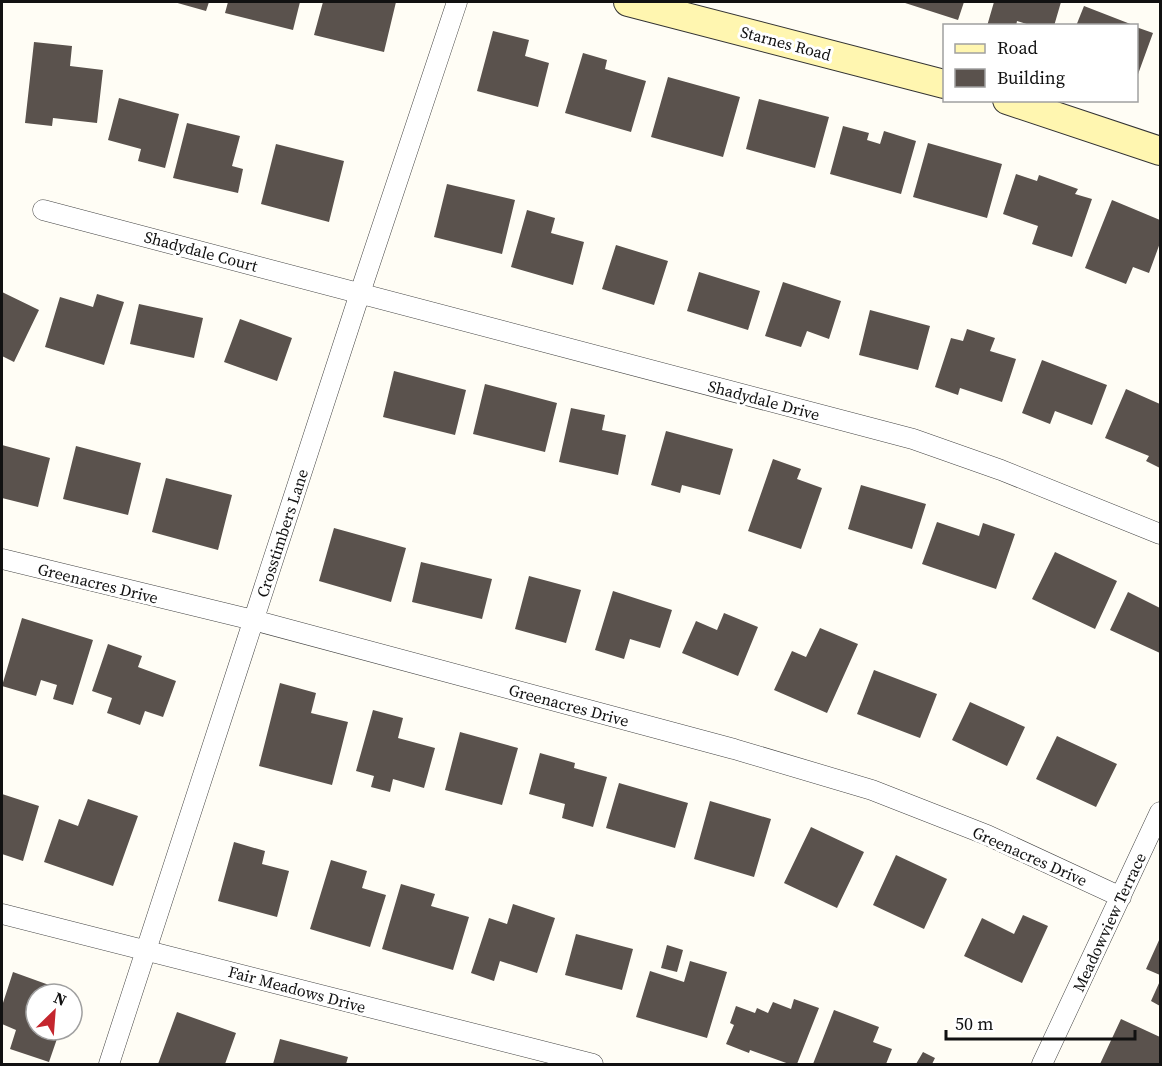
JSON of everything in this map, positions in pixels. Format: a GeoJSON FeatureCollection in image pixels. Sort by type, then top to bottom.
{"type":"FeatureCollection","features":[{"type":"Feature","properties":{"kind":"main road","name":"Starnes Road"},"geometry":{"type":"LineString","coordinates":[[628,2],[943,83]]}},
{"type":"Feature","properties":{"kind":"main road"},"geometry":{"type":"LineString","coordinates":[[1013,102],[1161,151]]}},
{"type":"Feature","properties":{"kind":"street","name":"Crosstimbers Lane"},"geometry":{"type":"LineString","coordinates":[[109,1065],[457,2]]}},
{"type":"Feature","properties":{"kind":"street","name":"Shadydale Court"},"geometry":{"type":"LineString","coordinates":[[43,210],[360,293]]}},
{"type":"Feature","properties":{"kind":"street","name":"Shadydale Drive"},"geometry":{"type":"LineString","coordinates":[[360,293],[913,439],[1001,470],[1161,534]]}},
{"type":"Feature","properties":{"kind":"street","name":"Greenacres Drive"},"geometry":{"type":"LineString","coordinates":[[2,559],[253,621],[723,746],[872,790],[987,835],[1121,897]]}},
{"type":"Feature","properties":{"kind":"street","name":"Meadowview Terrace"},"geometry":{"type":"LineString","coordinates":[[1042,1065],[1161,812]]}},
{"type":"Feature","properties":{"kind":"street","name":"Fair Meadows Drive"},"geometry":{"type":"LineString","coordinates":[[2,914],[593,1065]]}},
{"type":"Feature","properties":{"kind":"building"},"geometry":{"type":"Polygon","coordinates":[[[174,2],[209,2],[206,11],[174,2]]]}},
{"type":"Feature","properties":{"kind":"building"},"geometry":{"type":"Polygon","coordinates":[[[228,2],[300,2],[293,30],[225,13],[228,2]]]}},
{"type":"Feature","properties":{"kind":"building"},"geometry":{"type":"Polygon","coordinates":[[[323,2],[396,2],[384,52],[314,35],[323,2]]]}},
{"type":"Feature","properties":{"kind":"building"},"geometry":{"type":"Polygon","coordinates":[[[902,2],[964,2],[958,20],[902,2]]]}},
{"type":"Feature","properties":{"kind":"building"},"geometry":{"type":"Polygon","coordinates":[[[994,2],[1061,2],[1055,24],[1027,24],[1017,21],[1016,24],[988,24],[994,2]]]}},
{"type":"Feature","properties":{"kind":"building"},"geometry":{"type":"Polygon","coordinates":[[[1084,6],[1130,24],[1077,24],[1084,6]]]}},
{"type":"Feature","properties":{"kind":"building"},"geometry":{"type":"Polygon","coordinates":[[[1138,28],[1153,33],[1138,74],[1138,28]]]}},
{"type":"Feature","properties":{"kind":"building"},"geometry":{"type":"Polygon","coordinates":[[[493,31],[529,40],[525,56],[549,63],[538,107],[477,91],[493,31]]]}},
{"type":"Feature","properties":{"kind":"building"},"geometry":{"type":"Polygon","coordinates":[[[34,42],[72,46],[70,66],[103,70],[97,123],[53,118],[52,126],[25,123],[34,42]]]}},
{"type":"Feature","properties":{"kind":"building"},"geometry":{"type":"Polygon","coordinates":[[[583,53],[607,60],[605,69],[646,81],[631,132],[565,113],[583,53]]]}},
{"type":"Feature","properties":{"kind":"building"},"geometry":{"type":"Polygon","coordinates":[[[668,77],[740,97],[723,157],[651,137],[668,77]]]}},
{"type":"Feature","properties":{"kind":"building"},"geometry":{"type":"Polygon","coordinates":[[[119,98],[179,114],[165,168],[138,161],[141,149],[108,140],[119,98]]]}},
{"type":"Feature","properties":{"kind":"building"},"geometry":{"type":"Polygon","coordinates":[[[759,99],[829,117],[815,168],[746,149],[759,99]]]}},
{"type":"Feature","properties":{"kind":"building"},"geometry":{"type":"Polygon","coordinates":[[[187,123],[240,136],[232,166],[243,169],[238,193],[173,178],[187,123]]]}},
{"type":"Feature","properties":{"kind":"building"},"geometry":{"type":"Polygon","coordinates":[[[843,126],[869,133],[867,140],[880,144],[884,131],[916,141],[901,194],[830,174],[843,126]]]}},
{"type":"Feature","properties":{"kind":"building"},"geometry":{"type":"Polygon","coordinates":[[[928,143],[1002,164],[987,218],[913,197],[928,143]]]}},
{"type":"Feature","properties":{"kind":"building"},"geometry":{"type":"Polygon","coordinates":[[[276,144],[344,161],[329,222],[261,204],[276,144]]]}},
{"type":"Feature","properties":{"kind":"building"},"geometry":{"type":"Polygon","coordinates":[[[1016,174],[1037,181],[1039,175],[1078,189],[1075,194],[1092,199],[1072,257],[1032,244],[1038,226],[1003,214],[1016,174]]]}},
{"type":"Feature","properties":{"kind":"building"},"geometry":{"type":"Polygon","coordinates":[[[447,184],[515,200],[502,254],[434,237],[447,184]]]}},
{"type":"Feature","properties":{"kind":"building"},"geometry":{"type":"Polygon","coordinates":[[[1112,200],[1160,220],[1160,243],[1149,273],[1133,267],[1126,284],[1085,268],[1112,200]]]}},
{"type":"Feature","properties":{"kind":"building"},"geometry":{"type":"Polygon","coordinates":[[[527,210],[555,218],[551,233],[584,242],[573,285],[511,267],[527,210]]]}},
{"type":"Feature","properties":{"kind":"building"},"geometry":{"type":"Polygon","coordinates":[[[616,245],[668,261],[654,305],[602,289],[616,245]]]}},
{"type":"Feature","properties":{"kind":"building"},"geometry":{"type":"Polygon","coordinates":[[[699,272],[760,291],[748,330],[687,311],[699,272]]]}},
{"type":"Feature","properties":{"kind":"building"},"geometry":{"type":"Polygon","coordinates":[[[783,282],[841,301],[829,339],[807,331],[801,347],[765,336],[783,282]]]}},
{"type":"Feature","properties":{"kind":"building"},"geometry":{"type":"Polygon","coordinates":[[[2,292],[39,310],[14,362],[2,356],[2,292]]]}},
{"type":"Feature","properties":{"kind":"building"},"geometry":{"type":"Polygon","coordinates":[[[97,294],[124,302],[104,365],[45,347],[60,297],[93,307],[97,294]]]}},
{"type":"Feature","properties":{"kind":"building"},"geometry":{"type":"Polygon","coordinates":[[[139,304],[203,318],[194,358],[130,344],[139,304]]]}},
{"type":"Feature","properties":{"kind":"building"},"geometry":{"type":"Polygon","coordinates":[[[870,310],[930,326],[918,370],[859,355],[870,310]]]}},
{"type":"Feature","properties":{"kind":"building"},"geometry":{"type":"Polygon","coordinates":[[[240,319],[292,338],[277,381],[224,362],[240,319]]]}},
{"type":"Feature","properties":{"kind":"building"},"geometry":{"type":"Polygon","coordinates":[[[967,329],[995,338],[990,351],[1016,359],[1002,402],[960,388],[958,395],[935,387],[951,338],[963,341],[967,329]]]}},
{"type":"Feature","properties":{"kind":"building"},"geometry":{"type":"Polygon","coordinates":[[[1042,360],[1107,385],[1092,425],[1055,411],[1050,424],[1022,413],[1042,360]]]}},
{"type":"Feature","properties":{"kind":"building"},"geometry":{"type":"Polygon","coordinates":[[[394,371],[466,390],[455,435],[383,417],[394,371]]]}},
{"type":"Feature","properties":{"kind":"building"},"geometry":{"type":"Polygon","coordinates":[[[485,384],[557,403],[545,452],[473,434],[485,384]]]}},
{"type":"Feature","properties":{"kind":"building"},"geometry":{"type":"Polygon","coordinates":[[[1126,389],[1160,404],[1160,468],[1146,461],[1149,456],[1105,438],[1126,389]]]}},
{"type":"Feature","properties":{"kind":"building"},"geometry":{"type":"Polygon","coordinates":[[[571,408],[605,415],[602,430],[626,435],[618,475],[559,462],[571,408]]]}},
{"type":"Feature","properties":{"kind":"building"},"geometry":{"type":"Polygon","coordinates":[[[666,431],[733,449],[720,495],[682,485],[680,493],[651,485],[666,431]]]}},
{"type":"Feature","properties":{"kind":"building"},"geometry":{"type":"Polygon","coordinates":[[[2,445],[50,458],[38,507],[2,498],[2,445]]]}},
{"type":"Feature","properties":{"kind":"building"},"geometry":{"type":"Polygon","coordinates":[[[76,446],[141,463],[128,515],[63,499],[76,446]]]}},
{"type":"Feature","properties":{"kind":"building"},"geometry":{"type":"Polygon","coordinates":[[[773,459],[801,469],[797,479],[822,488],[801,549],[748,531],[773,459]]]}},
{"type":"Feature","properties":{"kind":"building"},"geometry":{"type":"Polygon","coordinates":[[[166,478],[232,495],[218,550],[152,532],[166,478]]]}},
{"type":"Feature","properties":{"kind":"building"},"geometry":{"type":"Polygon","coordinates":[[[861,485],[926,504],[912,549],[848,529],[861,485]]]}},
{"type":"Feature","properties":{"kind":"building"},"geometry":{"type":"Polygon","coordinates":[[[937,522],[979,536],[983,523],[1015,534],[996,589],[922,564],[937,522]]]}},
{"type":"Feature","properties":{"kind":"building"},"geometry":{"type":"Polygon","coordinates":[[[334,528],[406,548],[391,602],[319,581],[334,528]]]}},
{"type":"Feature","properties":{"kind":"building"},"geometry":{"type":"Polygon","coordinates":[[[1055,552],[1117,581],[1095,629],[1032,599],[1055,552]]]}},
{"type":"Feature","properties":{"kind":"building"},"geometry":{"type":"Polygon","coordinates":[[[421,562],[492,579],[482,619],[412,602],[421,562]]]}},
{"type":"Feature","properties":{"kind":"building"},"geometry":{"type":"Polygon","coordinates":[[[529,576],[581,590],[566,643],[515,629],[529,576]]]}},
{"type":"Feature","properties":{"kind":"building"},"geometry":{"type":"Polygon","coordinates":[[[613,591],[672,610],[660,648],[630,639],[624,659],[595,650],[613,591]]]}},
{"type":"Feature","properties":{"kind":"building"},"geometry":{"type":"Polygon","coordinates":[[[1128,592],[1160,608],[1160,653],[1110,630],[1128,592]]]}},
{"type":"Feature","properties":{"kind":"building"},"geometry":{"type":"Polygon","coordinates":[[[724,613],[758,627],[738,676],[682,653],[696,621],[717,630],[724,613]]]}},
{"type":"Feature","properties":{"kind":"building"},"geometry":{"type":"Polygon","coordinates":[[[22,618],[93,640],[73,705],[53,699],[57,685],[41,680],[36,696],[2,686],[22,618]]]}},
{"type":"Feature","properties":{"kind":"building"},"geometry":{"type":"Polygon","coordinates":[[[820,628],[858,644],[827,713],[774,690],[792,651],[806,657],[820,628]]]}},
{"type":"Feature","properties":{"kind":"building"},"geometry":{"type":"Polygon","coordinates":[[[108,644],[142,656],[138,667],[176,681],[163,717],[145,711],[140,725],[107,713],[112,698],[92,691],[108,644]]]}},
{"type":"Feature","properties":{"kind":"building"},"geometry":{"type":"Polygon","coordinates":[[[874,670],[937,694],[920,738],[857,714],[874,670]]]}},
{"type":"Feature","properties":{"kind":"building"},"geometry":{"type":"Polygon","coordinates":[[[280,683],[316,693],[311,713],[348,722],[332,785],[259,766],[280,683]]]}},
{"type":"Feature","properties":{"kind":"building"},"geometry":{"type":"Polygon","coordinates":[[[970,702],[1025,727],[1007,766],[952,740],[970,702]]]}},
{"type":"Feature","properties":{"kind":"building"},"geometry":{"type":"Polygon","coordinates":[[[373,710],[403,718],[398,738],[435,748],[424,788],[393,779],[390,792],[371,787],[374,776],[356,771],[373,710]]]}},
{"type":"Feature","properties":{"kind":"building"},"geometry":{"type":"Polygon","coordinates":[[[460,732],[518,748],[502,805],[445,790],[460,732]]]}},
{"type":"Feature","properties":{"kind":"building"},"geometry":{"type":"Polygon","coordinates":[[[1057,736],[1117,764],[1096,807],[1036,779],[1057,736]]]}},
{"type":"Feature","properties":{"kind":"building"},"geometry":{"type":"Polygon","coordinates":[[[540,753],[575,763],[574,768],[607,777],[593,827],[562,818],[565,804],[529,794],[540,753]]]}},
{"type":"Feature","properties":{"kind":"building"},"geometry":{"type":"Polygon","coordinates":[[[619,783],[688,803],[675,848],[606,828],[619,783]]]}},
{"type":"Feature","properties":{"kind":"building"},"geometry":{"type":"Polygon","coordinates":[[[2,794],[39,806],[23,861],[2,854],[2,794]]]}},
{"type":"Feature","properties":{"kind":"building"},"geometry":{"type":"Polygon","coordinates":[[[88,799],[138,816],[113,886],[44,862],[59,819],[78,826],[88,799]]]}},
{"type":"Feature","properties":{"kind":"building"},"geometry":{"type":"Polygon","coordinates":[[[710,801],[771,819],[754,877],[694,859],[710,801]]]}},
{"type":"Feature","properties":{"kind":"building"},"geometry":{"type":"Polygon","coordinates":[[[811,827],[864,852],[837,908],[784,883],[811,827]]]}},
{"type":"Feature","properties":{"kind":"building"},"geometry":{"type":"Polygon","coordinates":[[[234,842],[265,851],[262,864],[289,871],[277,917],[218,901],[234,842]]]}},
{"type":"Feature","properties":{"kind":"building"},"geometry":{"type":"Polygon","coordinates":[[[896,855],[947,879],[924,929],[873,905],[896,855]]]}},
{"type":"Feature","properties":{"kind":"building"},"geometry":{"type":"Polygon","coordinates":[[[331,860],[367,871],[362,888],[386,895],[370,947],[310,929],[331,860]]]}},
{"type":"Feature","properties":{"kind":"building"},"geometry":{"type":"Polygon","coordinates":[[[401,884],[435,894],[431,906],[469,917],[453,970],[382,949],[401,884]]]}},
{"type":"Feature","properties":{"kind":"building"},"geometry":{"type":"Polygon","coordinates":[[[513,904],[555,918],[537,973],[500,961],[494,981],[471,973],[489,918],[507,924],[513,904]]]}},
{"type":"Feature","properties":{"kind":"building"},"geometry":{"type":"Polygon","coordinates":[[[1023,915],[1048,926],[1022,983],[964,956],[982,918],[1014,934],[1023,915]]]}},
{"type":"Feature","properties":{"kind":"building"},"geometry":{"type":"Polygon","coordinates":[[[576,934],[633,949],[622,990],[565,975],[576,934]]]}},
{"type":"Feature","properties":{"kind":"building"},"geometry":{"type":"Polygon","coordinates":[[[1160,938],[1160,975],[1146,969],[1160,938]]]}},
{"type":"Feature","properties":{"kind":"building"},"geometry":{"type":"Polygon","coordinates":[[[667,945],[683,950],[677,972],[661,968],[667,945]]]}},
{"type":"Feature","properties":{"kind":"building"},"geometry":{"type":"Polygon","coordinates":[[[690,961],[727,972],[707,1038],[636,1017],[650,971],[684,982],[690,961]]]}},
{"type":"Feature","properties":{"kind":"building"},"geometry":{"type":"Polygon","coordinates":[[[13,972],[41,982],[24,982],[24,1042],[56,1042],[49,1062],[10,1049],[16,1030],[2,1024],[2,1006],[13,972]]]}},
{"type":"Feature","properties":{"kind":"building"},"geometry":{"type":"Polygon","coordinates":[[[1160,981],[1160,1006],[1151,1001],[1160,981]]]}},
{"type":"Feature","properties":{"kind":"building"},"geometry":{"type":"Polygon","coordinates":[[[794,999],[819,1008],[797,1064],[789,1064],[750,1050],[749,1053],[726,1044],[734,1025],[730,1023],[736,1006],[755,1013],[757,1008],[768,1013],[773,1002],[791,1009],[794,999]]]}},
{"type":"Feature","properties":{"kind":"building"},"geometry":{"type":"Polygon","coordinates":[[[834,1010],[879,1027],[873,1042],[892,1049],[886,1064],[813,1064],[834,1010]]]}},
{"type":"Feature","properties":{"kind":"building"},"geometry":{"type":"Polygon","coordinates":[[[177,1012],[236,1033],[225,1064],[158,1064],[177,1012]]]}},
{"type":"Feature","properties":{"kind":"building"},"geometry":{"type":"Polygon","coordinates":[[[1121,1019],[1160,1037],[1160,1064],[1100,1064],[1121,1019]]]}},
{"type":"Feature","properties":{"kind":"building"},"geometry":{"type":"Polygon","coordinates":[[[280,1039],[348,1057],[346,1064],[273,1064],[280,1039]]]}},
{"type":"Feature","properties":{"kind":"building"},"geometry":{"type":"Polygon","coordinates":[[[923,1052],[935,1058],[932,1064],[916,1064],[923,1052]]]}}]}
